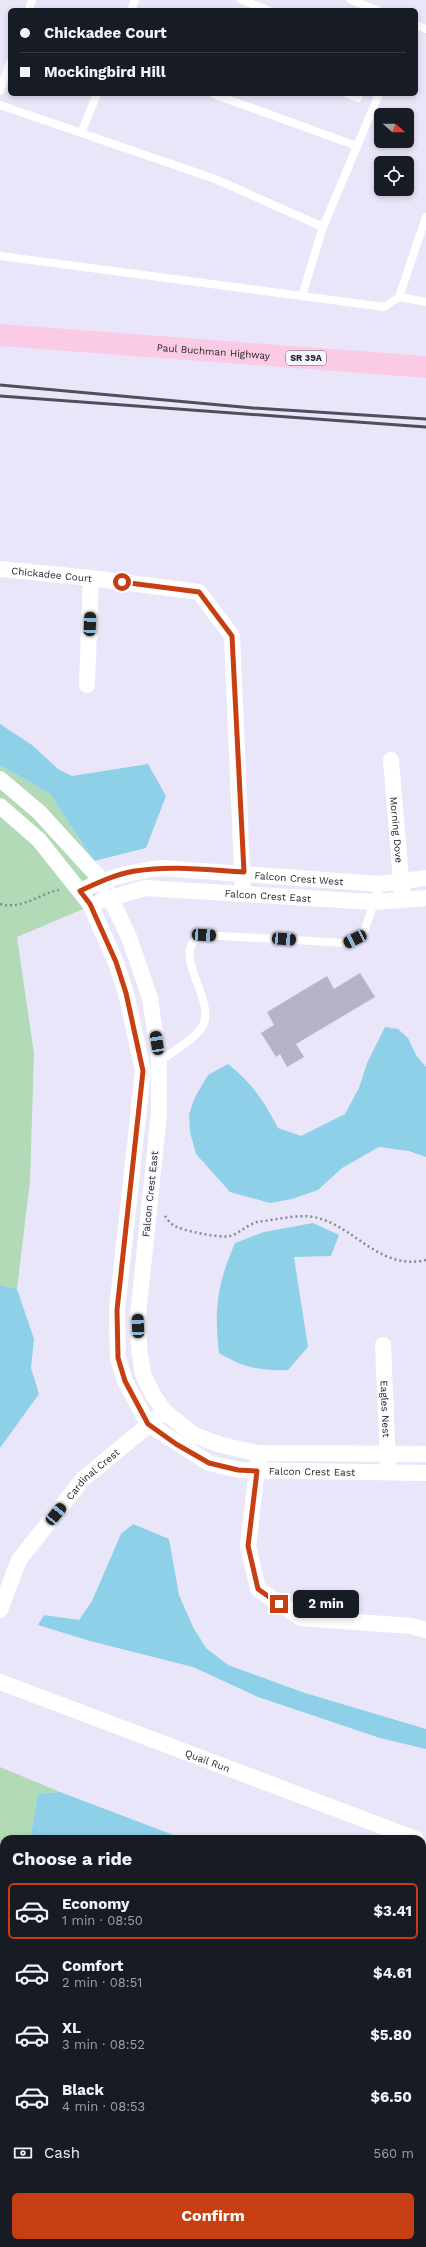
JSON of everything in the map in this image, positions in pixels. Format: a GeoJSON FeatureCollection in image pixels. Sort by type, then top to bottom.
{"type":"FeatureCollection","features":[{"type":"Feature","properties":{"kind":"main road","name":"Paul Buchman Highway"},"geometry":{"type":"LineString","coordinates":[[0,335],[426,367]]}},
{"type":"Feature","properties":{"kind":"street","name":"Chickadee Court"},"geometry":{"type":"LineString","coordinates":[[0,569],[91,578],[199,592],[232,636],[244,872],[243,893]]}},
{"type":"Feature","properties":{"kind":"street"},"geometry":{"type":"LineString","coordinates":[[87,685],[91,578]]}},
{"type":"Feature","properties":{"kind":"street","name":"Morning Dove"},"geometry":{"type":"LineString","coordinates":[[391,760],[402,880],[402,900]]}},
{"type":"Feature","properties":{"kind":"street","name":"Falcon Crest East"},"geometry":{"type":"LineString","coordinates":[[0,779],[39,812],[102,880],[129,937],[150,998],[159,1061],[159,1113],[138,1315],[138,1348],[143,1374],[153,1395],[165,1412],[194,1435],[220,1445],[258,1453],[388,1452],[426,1454]]}},
{"type":"Feature","properties":{"kind":"street","name":"Falcon Crest East"},"geometry":{"type":"LineString","coordinates":[[0,806],[39,840],[90,904],[116,962],[126,993],[143,1071],[117,1310],[118,1358],[125,1381],[148,1424],[209,1463],[238,1470],[388,1473],[426,1472]]}},
{"type":"Feature","properties":{"kind":"street","name":"Falcon Crest West"},"geometry":{"type":"LineString","coordinates":[[78,889],[102,880],[134,871],[162,868],[244,872],[380,884],[426,878]]}},
{"type":"Feature","properties":{"kind":"street","name":"Falcon Crest East"},"geometry":{"type":"LineString","coordinates":[[90,904],[144,888],[374,902],[426,898]]}},
{"type":"Feature","properties":{"kind":"street"},"geometry":{"type":"LineString","coordinates":[[123,1255],[144,1257]]}},
{"type":"Feature","properties":{"kind":"street","name":"Eagles Nest"},"geometry":{"type":"LineString","coordinates":[[383,1345],[388,1473]]}},
{"type":"Feature","properties":{"kind":"street","name":"Cardinal Crest"},"geometry":{"type":"LineString","coordinates":[[0,1610],[19,1560],[83,1479],[148,1424],[165,1412]]}},
{"type":"Feature","properties":{"kind":"street"},"geometry":{"type":"LineString","coordinates":[[258,1453],[248,1546],[258,1589],[301,1618],[411,1626],[426,1630]]}},
{"type":"Feature","properties":{"kind":"street","name":"Quail Run"},"geometry":{"type":"LineString","coordinates":[[0,1682],[405,1835]]}},
{"type":"Feature","properties":{"kind":"lane"},"geometry":{"type":"LineString","coordinates":[[241,0],[263,8]]}},
{"type":"Feature","properties":{"kind":"lane"},"geometry":{"type":"LineString","coordinates":[[351,0],[372,8]]}},
{"type":"Feature","properties":{"kind":"lane"},"geometry":{"type":"LineString","coordinates":[[0,91],[8,68]]}},
{"type":"Feature","properties":{"kind":"lane"},"geometry":{"type":"LineString","coordinates":[[81,133],[96,96]]}},
{"type":"Feature","properties":{"kind":"lane"},"geometry":{"type":"LineString","coordinates":[[219,96],[357,146]]}},
{"type":"Feature","properties":{"kind":"lane"},"geometry":{"type":"LineString","coordinates":[[353,96],[358,98]]}},
{"type":"Feature","properties":{"kind":"lane"},"geometry":{"type":"LineString","coordinates":[[302,296],[323,227],[378,96]]}},
{"type":"Feature","properties":{"kind":"lane"},"geometry":{"type":"LineString","coordinates":[[0,105],[215,179],[323,227]]}},
{"type":"Feature","properties":{"kind":"lane"},"geometry":{"type":"LineString","coordinates":[[0,256],[384,308],[399,297],[426,217]]}},
{"type":"Feature","properties":{"kind":"lane"},"geometry":{"type":"LineString","coordinates":[[399,297],[426,302]]}},
{"type":"Feature","properties":{"kind":"lane"},"geometry":{"type":"LineString","coordinates":[[143,1071],[197,1034],[203,1026],[205,1016],[202,995],[189,952],[192,942],[204,935],[347,943],[363,935],[380,884]]}},
{"type":"Feature","properties":{"kind":"path"},"geometry":{"type":"LineString","coordinates":[[0,904],[11,906],[28,902],[54,891],[78,889]]}},
{"type":"Feature","properties":{"kind":"path"},"geometry":{"type":"LineString","coordinates":[[150,1193],[172,1225],[179,1228],[228,1237],[257,1222],[306,1216],[318,1218],[342,1228],[367,1247],[397,1260],[426,1260]]}},
{"type":"Feature","properties":{"kind":"green space"},"geometry":{"type":"Polygon","coordinates":[[[0,765],[50,794],[94,861],[95,904],[17,937],[34,1054],[30,1181],[17,1289],[0,1285],[0,765]]]}},
{"type":"Feature","properties":{"kind":"green space"},"geometry":{"type":"Polygon","coordinates":[[[0,1767],[60,1792],[38,1794],[31,1835],[0,1835],[0,1767]]]}},
{"type":"Feature","properties":{"kind":"water"},"geometry":{"type":"Polygon","coordinates":[[[0,724],[32,745],[58,769],[72,776],[148,764],[166,796],[146,848],[94,861],[50,794],[0,765],[0,724]]]}},
{"type":"Feature","properties":{"kind":"water"},"geometry":{"type":"Polygon","coordinates":[[[385,1027],[398,1029],[408,1038],[416,1055],[426,1067],[426,1157],[409,1151],[379,1147],[342,1168],[318,1190],[292,1199],[270,1203],[230,1192],[196,1154],[190,1132],[189,1114],[195,1097],[208,1075],[228,1064],[251,1085],[268,1109],[278,1128],[301,1136],[345,1114],[359,1088],[367,1063],[385,1027]]]}},
{"type":"Feature","properties":{"kind":"water"},"geometry":{"type":"Polygon","coordinates":[[[313,1223],[339,1235],[331,1256],[294,1257],[308,1347],[288,1370],[252,1368],[219,1353],[217,1323],[218,1297],[224,1272],[235,1243],[264,1232],[313,1223]]]}},
{"type":"Feature","properties":{"kind":"water"},"geometry":{"type":"Polygon","coordinates":[[[0,1285],[17,1289],[34,1339],[31,1368],[39,1394],[0,1448],[0,1285]]]}},
{"type":"Feature","properties":{"kind":"water"},"geometry":{"type":"Polygon","coordinates":[[[133,1524],[169,1539],[179,1595],[193,1627],[206,1648],[228,1665],[305,1693],[426,1729],[426,1749],[380,1738],[258,1697],[193,1667],[90,1641],[38,1625],[44,1615],[79,1620],[92,1601],[121,1534],[133,1524]]]}},
{"type":"Feature","properties":{"kind":"water"},"geometry":{"type":"Polygon","coordinates":[[[60,1792],[173,1835],[31,1835],[38,1794],[60,1792]]]}},
{"type":"Feature","properties":{"kind":"building"},"geometry":{"type":"Polygon","coordinates":[[[360,973],[375,997],[296,1044],[304,1057],[287,1067],[280,1054],[276,1057],[261,1033],[274,1025],[267,1012],[327,976],[334,989],[360,973]]]}},
{"type":"Feature","properties":{"kind":"railway"},"geometry":{"type":"LineString","coordinates":[[0,385],[253,408],[426,419]]}},
{"type":"Feature","properties":{"kind":"railway"},"geometry":{"type":"LineString","coordinates":[[0,396],[426,427]]}},
{"type":"Feature","properties":{"kind":"route"},"geometry":{"type":"LineString","coordinates":[[122,582],[199,592],[232,636],[244,872],[162,868],[134,871],[102,880],[80,891],[90,904],[116,962],[126,993],[143,1071],[117,1310],[118,1358],[125,1381],[148,1424],[176,1444],[209,1463],[238,1470],[257,1471],[248,1546],[258,1589],[279,1604]]}}]}
